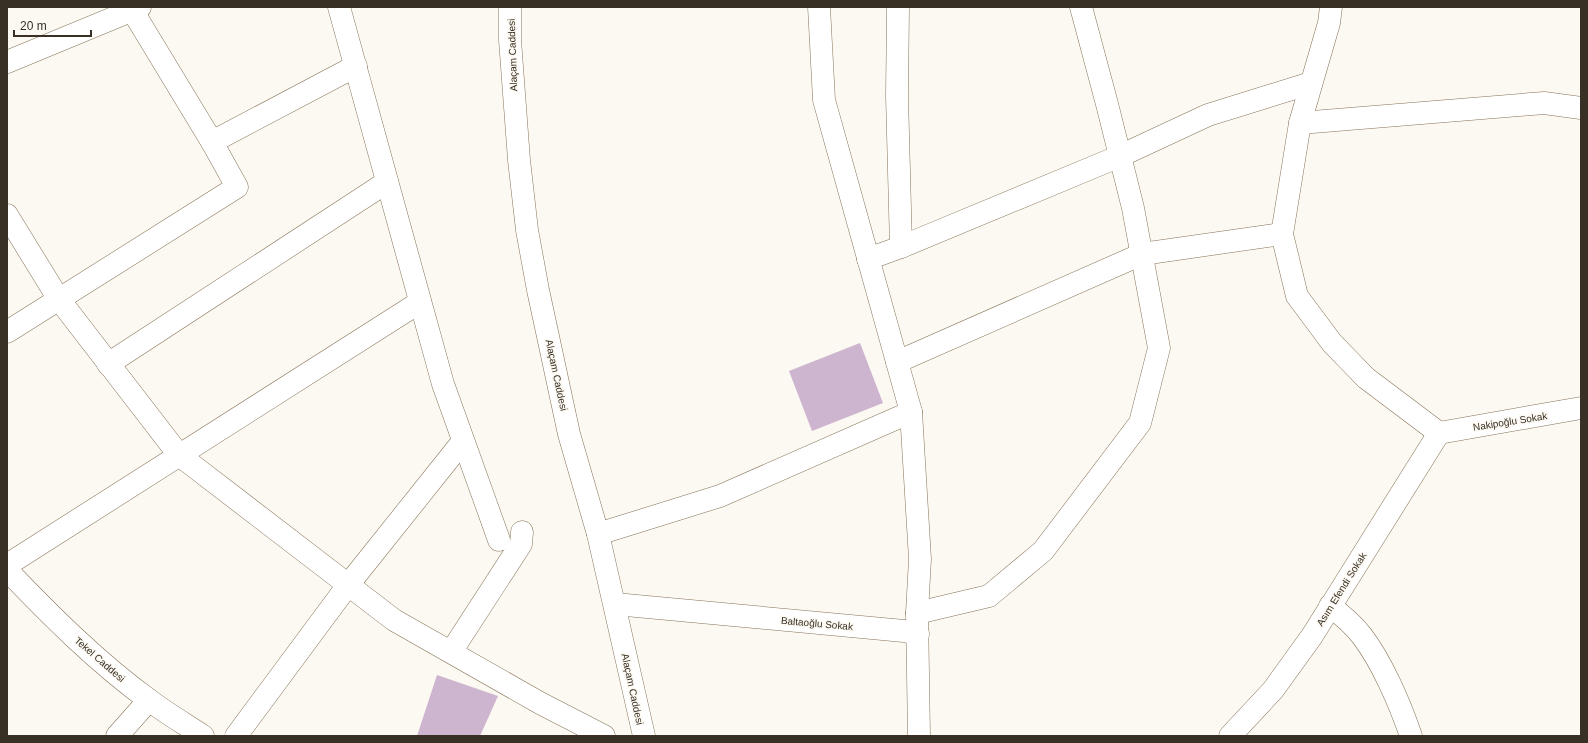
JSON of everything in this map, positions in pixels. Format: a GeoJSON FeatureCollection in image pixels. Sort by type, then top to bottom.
{"type":"FeatureCollection","features":[{"type":"Feature","properties":{"kind":"street"},"geometry":{"type":"LineString","coordinates":[[339,7],[443,384],[499,540]]}},
{"type":"Feature","properties":{"kind":"street","name":"Alaçam Caddesi"},"geometry":{"type":"LineString","coordinates":[[510,7],[510,40],[519,160],[528,230],[540,297],[569,434],[598,534],[644,736]]}},
{"type":"Feature","properties":{"kind":"street"},"geometry":{"type":"LineString","coordinates":[[819,7],[824,100],[910,412],[920,559],[918,624],[919,736]]}},
{"type":"Feature","properties":{"kind":"street"},"geometry":{"type":"LineString","coordinates":[[898,7],[896,96],[901,247]]}},
{"type":"Feature","properties":{"kind":"street"},"geometry":{"type":"LineString","coordinates":[[918,624],[989,596],[1044,551],[1140,423],[1159,348],[1133,208],[1081,7]]}},
{"type":"Feature","properties":{"kind":"street"},"geometry":{"type":"LineString","coordinates":[[1331,7],[1330,23],[1311,82],[1300,123],[1282,234],[1297,296],[1332,343],[1366,378],[1439,433]]}},
{"type":"Feature","properties":{"kind":"street"},"geometry":{"type":"LineString","coordinates":[[7,62],[136,9],[237,187],[58,298],[7,332]]}},
{"type":"Feature","properties":{"kind":"street"},"geometry":{"type":"LineString","coordinates":[[212,142],[356,66]]}},
{"type":"Feature","properties":{"kind":"street"},"geometry":{"type":"LineString","coordinates":[[868,259],[901,247],[1120,156],[1208,115],[1311,82]]}},
{"type":"Feature","properties":{"kind":"street"},"geometry":{"type":"LineString","coordinates":[[1300,123],[1544,103],[1581,108]]}},
{"type":"Feature","properties":{"kind":"street"},"geometry":{"type":"LineString","coordinates":[[108,364],[387,182]]}},
{"type":"Feature","properties":{"kind":"street"},"geometry":{"type":"LineString","coordinates":[[7,215],[58,298],[179,455],[394,620],[540,703],[604,736]]}},
{"type":"Feature","properties":{"kind":"street"},"geometry":{"type":"LineString","coordinates":[[897,362],[1142,254],[1282,234]]}},
{"type":"Feature","properties":{"kind":"street"},"geometry":{"type":"LineString","coordinates":[[7,565],[420,302]]}},
{"type":"Feature","properties":{"kind":"street","name":"Nakipoğlu Sokak"},"geometry":{"type":"LineString","coordinates":[[1439,433],[1581,408]]}},
{"type":"Feature","properties":{"kind":"street"},"geometry":{"type":"LineString","coordinates":[[598,534],[720,496],[910,412]]}},
{"type":"Feature","properties":{"kind":"street","name":"Asım Efendi Sokak"},"geometry":{"type":"LineString","coordinates":[[1230,736],[1273,690],[1291,666],[1439,433]]}},
{"type":"Feature","properties":{"kind":"street"},"geometry":{"type":"LineString","coordinates":[[236,736],[348,585],[463,441]]}},
{"type":"Feature","properties":{"kind":"street"},"geometry":{"type":"LineString","coordinates":[[451,652],[521,544],[522,532]]}},
{"type":"Feature","properties":{"kind":"street","name":"Tekel Caddesi"},"geometry":{"type":"LineString","coordinates":[[7,570],[42,607],[80,642],[149,700],[203,736]]}},
{"type":"Feature","properties":{"kind":"street","name":"Baltaoğlu Sokak"},"geometry":{"type":"LineString","coordinates":[[615,604],[897,630],[918,624]]}},
{"type":"Feature","properties":{"kind":"street"},"geometry":{"type":"LineString","coordinates":[[1330,606],[1347,619],[1374,653],[1411,736]]}},
{"type":"Feature","properties":{"kind":"street"},"geometry":{"type":"LineString","coordinates":[[117,736],[149,700]]}},
{"type":"Feature","properties":{"kind":"building"},"geometry":{"type":"Polygon","coordinates":[[[860,343],[883,403],[812,431],[789,371],[860,343]]]}},
{"type":"Feature","properties":{"kind":"building"},"geometry":{"type":"Polygon","coordinates":[[[437,675],[498,696],[480,736],[417,736],[437,675]]]}}]}
